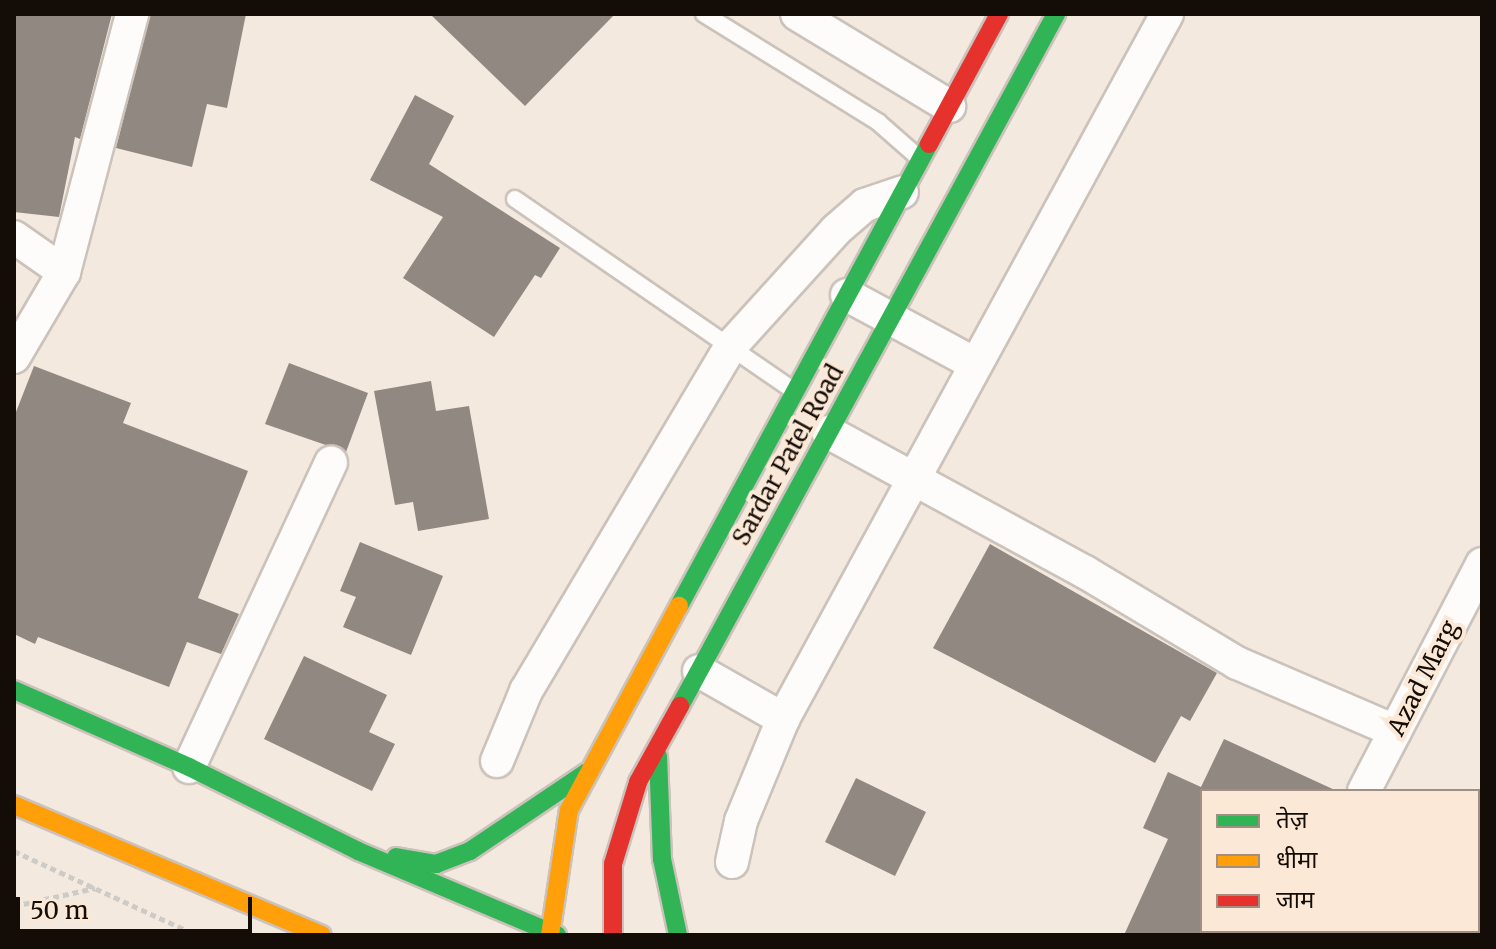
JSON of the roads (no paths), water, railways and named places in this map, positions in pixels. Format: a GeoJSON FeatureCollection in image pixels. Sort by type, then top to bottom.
{"type":"FeatureCollection","features":[{"type":"Feature","properties":{"kind":"street"},"geometry":{"type":"LineString","coordinates":[[14,357],[64,272],[132,14]]}},
{"type":"Feature","properties":{"kind":"street"},"geometry":{"type":"LineString","coordinates":[[797,14],[949,106]]}},
{"type":"Feature","properties":{"kind":"street","name":"Sardar Patel Road"},"geometry":{"type":"LineString","coordinates":[[552,934],[569,810],[999,14]]}},
{"type":"Feature","properties":{"kind":"street","name":"Sardar Patel Road"},"geometry":{"type":"LineString","coordinates":[[613,935],[613,864],[638,782],[1056,14]]}},
{"type":"Feature","properties":{"kind":"street"},"geometry":{"type":"LineString","coordinates":[[732,862],[741,821],[783,719],[1167,14]]}},
{"type":"Feature","properties":{"kind":"street"},"geometry":{"type":"LineString","coordinates":[[497,761],[526,691],[730,347],[836,230],[865,205],[902,192]]}},
{"type":"Feature","properties":{"kind":"street"},"geometry":{"type":"LineString","coordinates":[[884,226],[928,248]]}},
{"type":"Feature","properties":{"kind":"street"},"geometry":{"type":"LineString","coordinates":[[14,237],[64,272]]}},
{"type":"Feature","properties":{"kind":"street"},"geometry":{"type":"LineString","coordinates":[[847,295],[975,364]]}},
{"type":"Feature","properties":{"kind":"street"},"geometry":{"type":"LineString","coordinates":[[828,432],[911,482],[1085,572],[1237,663],[1395,731]]}},
{"type":"Feature","properties":{"kind":"street"},"geometry":{"type":"LineString","coordinates":[[189,767],[331,463]]}},
{"type":"Feature","properties":{"kind":"street","name":"Azad Marg"},"geometry":{"type":"LineString","coordinates":[[1365,789],[1395,731],[1470,616],[1482,564]]}},
{"type":"Feature","properties":{"kind":"street"},"geometry":{"type":"LineString","coordinates":[[699,671],[783,719]]}},
{"type":"Feature","properties":{"kind":"street"},"geometry":{"type":"LineString","coordinates":[[14,690],[189,767],[358,851],[552,934]]}},
{"type":"Feature","properties":{"kind":"street"},"geometry":{"type":"LineString","coordinates":[[658,746],[662,859],[678,935]]}},
{"type":"Feature","properties":{"kind":"street"},"geometry":{"type":"LineString","coordinates":[[358,851],[436,864],[470,851],[590,770]]}},
{"type":"Feature","properties":{"kind":"street"},"geometry":{"type":"LineString","coordinates":[[14,805],[322,935]]}},
{"type":"Feature","properties":{"kind":"lane"},"geometry":{"type":"LineString","coordinates":[[704,14],[878,122],[920,159]]}},
{"type":"Feature","properties":{"kind":"lane"},"geometry":{"type":"LineString","coordinates":[[515,199],[794,391]]}}]}
